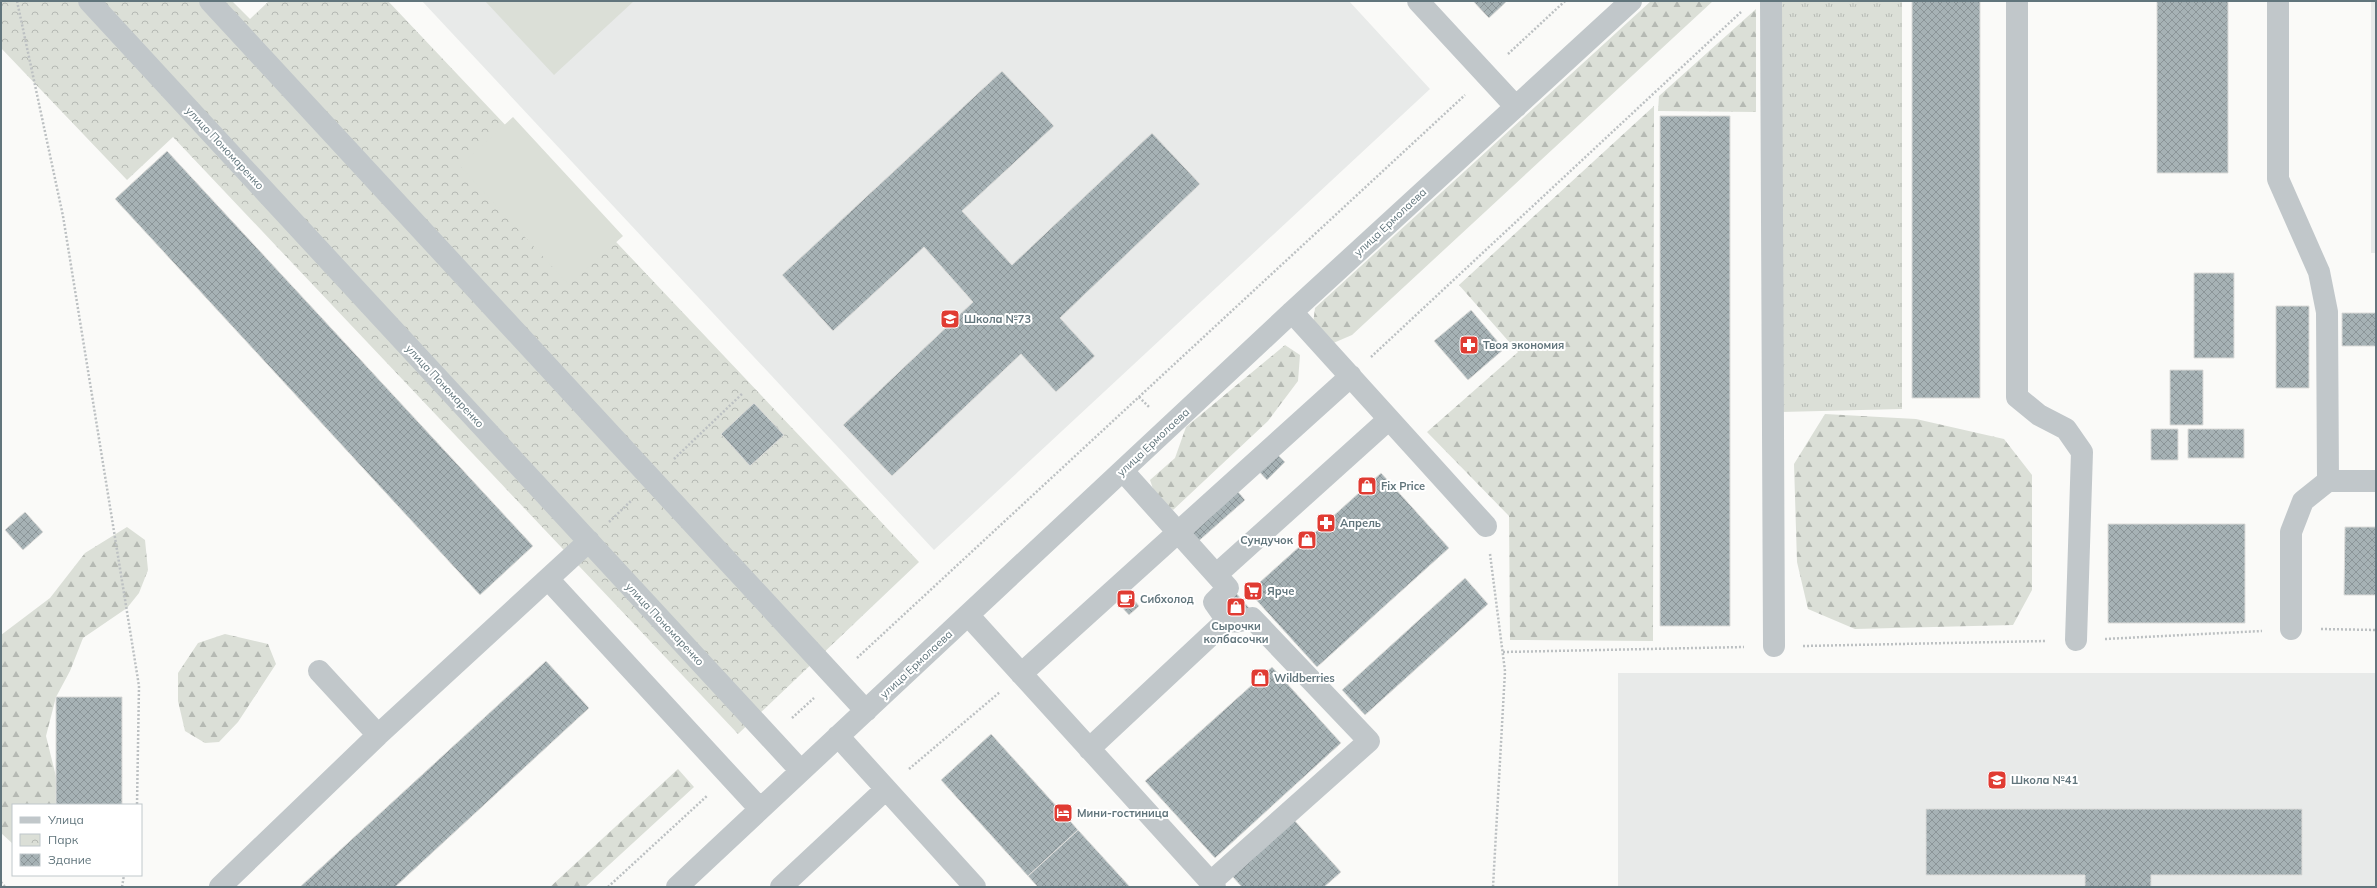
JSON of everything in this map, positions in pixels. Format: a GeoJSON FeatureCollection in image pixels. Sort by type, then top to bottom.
{"type":"FeatureCollection","features":[{"type":"Feature","properties":{"kind":"street","name":"улица Пономаренко"},"geometry":{"type":"LineString","coordinates":[[89,1],[801,771]]}},
{"type":"Feature","properties":{"kind":"street"},"geometry":{"type":"LineString","coordinates":[[210,1],[866,711]]}},
{"type":"Feature","properties":{"kind":"street"},"geometry":{"type":"LineString","coordinates":[[1418,1],[1516,107]]}},
{"type":"Feature","properties":{"kind":"street","name":"улица Ермолаева"},"geometry":{"type":"LineString","coordinates":[[677,887],[1292,312],[1631,1]]}},
{"type":"Feature","properties":{"kind":"street"},"geometry":{"type":"LineString","coordinates":[[1771,1],[1774,646]]}},
{"type":"Feature","properties":{"kind":"street"},"geometry":{"type":"LineString","coordinates":[[2017,1],[2017,397],[2039,415],[2066,429],[2082,452],[2076,640]]}},
{"type":"Feature","properties":{"kind":"street"},"geometry":{"type":"LineString","coordinates":[[2278,1],[2278,179],[2319,272],[2327,312],[2328,481]]}},
{"type":"Feature","properties":{"kind":"street"},"geometry":{"type":"LineString","coordinates":[[1292,312],[1486,526]]}},
{"type":"Feature","properties":{"kind":"street"},"geometry":{"type":"LineString","coordinates":[[1021,674],[1351,376]]}},
{"type":"Feature","properties":{"kind":"street"},"geometry":{"type":"LineString","coordinates":[[1216,574],[1389,419]]}},
{"type":"Feature","properties":{"kind":"street"},"geometry":{"type":"LineString","coordinates":[[968,615],[1213,885],[1369,740],[1252,618],[1234,623],[1227,620],[1214,602],[1228,588],[1123,471]]}},
{"type":"Feature","properties":{"kind":"street"},"geometry":{"type":"LineString","coordinates":[[2291,629],[2291,532],[2302,501],[2328,481],[2376,481]]}},
{"type":"Feature","properties":{"kind":"street"},"geometry":{"type":"LineString","coordinates":[[220,887],[378,735],[589,541]]}},
{"type":"Feature","properties":{"kind":"street"},"geometry":{"type":"LineString","coordinates":[[548,579],[760,809]]}},
{"type":"Feature","properties":{"kind":"street"},"geometry":{"type":"LineString","coordinates":[[1089,749],[1227,620]]}},
{"type":"Feature","properties":{"kind":"street"},"geometry":{"type":"LineString","coordinates":[[319,671],[378,735]]}},
{"type":"Feature","properties":{"kind":"street"},"geometry":{"type":"LineString","coordinates":[[838,736],[975,887]]}},
{"type":"Feature","properties":{"kind":"street"},"geometry":{"type":"LineString","coordinates":[[781,887],[886,789]]}},
{"type":"Feature","properties":{"kind":"path"},"geometry":{"type":"LineString","coordinates":[[17,1],[63,216],[139,686],[137,804]]}},
{"type":"Feature","properties":{"kind":"path"},"geometry":{"type":"LineString","coordinates":[[947,575],[1565,1]]}},
{"type":"Feature","properties":{"kind":"path"},"geometry":{"type":"LineString","coordinates":[[1351,376],[1747,6]]}},
{"type":"Feature","properties":{"kind":"path"},"geometry":{"type":"LineString","coordinates":[[1486,526],[1505,671],[1493,887]]}},
{"type":"Feature","properties":{"kind":"path"},"geometry":{"type":"LineString","coordinates":[[1502,652],[2076,640],[2291,629],[2376,630]]}},
{"type":"Feature","properties":{"kind":"path"},"geometry":{"type":"LineString","coordinates":[[886,789],[1021,674]]}},
{"type":"Feature","properties":{"kind":"path"},"geometry":{"type":"LineString","coordinates":[[122,887],[124,876]]}},
{"type":"Feature","properties":{"kind":"path"},"geometry":{"type":"LineString","coordinates":[[1,882],[5,887]]}},
{"type":"Feature","properties":{"kind":"shaded area","name":"Школа №73"},"geometry":{"type":"Polygon","coordinates":[[[422,1],[1349,1],[1430,89],[934,550],[422,1]]]}},
{"type":"Feature","properties":{"kind":"shaded area"},"geometry":{"type":"Polygon","coordinates":[[[2371,1],[2376,1],[2376,253],[2371,253],[2371,1]]]}},
{"type":"Feature","properties":{"kind":"shaded area","name":"Школа №41"},"geometry":{"type":"Polygon","coordinates":[[[1618,673],[2376,673],[2376,887],[1618,887],[1618,673]]]}},
{"type":"Feature","properties":{"kind":"green space"},"geometry":{"type":"Polygon","coordinates":[[[1,1],[232,1],[250,19],[269,1],[388,1],[919,562],[738,734],[173,137],[127,180],[1,48],[1,1]]]}},
{"type":"Feature","properties":{"kind":"green space"},"geometry":{"type":"Polygon","coordinates":[[[485,1],[634,1],[554,75],[485,1]]]}},
{"type":"Feature","properties":{"kind":"green space"},"geometry":{"type":"Polygon","coordinates":[[[1651,1],[1713,1],[1352,335],[1331,344],[1313,324],[1315,308],[1651,1]]]}},
{"type":"Feature","properties":{"kind":"green space"},"geometry":{"type":"Polygon","coordinates":[[[1779,1],[1902,1],[1902,409],[1781,412],[1779,1]]]}},
{"type":"Feature","properties":{"kind":"green space"},"geometry":{"type":"Polygon","coordinates":[[[1756,9],[1756,112],[1658,111],[1659,96],[1756,9]]]}},
{"type":"Feature","properties":{"kind":"green space"},"geometry":{"type":"Polygon","coordinates":[[[1654,106],[1653,641],[1510,640],[1509,516],[1427,432],[1518,352],[1459,285],[1654,106]]]}},
{"type":"Feature","properties":{"kind":"green space"},"geometry":{"type":"Polygon","coordinates":[[[513,117],[623,236],[569,285],[460,166],[513,117]]]}},
{"type":"Feature","properties":{"kind":"green space"},"geometry":{"type":"Polygon","coordinates":[[[1285,345],[1300,355],[1298,381],[1268,421],[1173,510],[1156,497],[1150,480],[1175,458],[1186,427],[1285,345]]]}},
{"type":"Feature","properties":{"kind":"green space"},"geometry":{"type":"Polygon","coordinates":[[[1825,414],[1916,419],[2004,439],[2032,475],[2032,590],[2013,625],[1855,629],[1808,609],[1797,562],[1794,464],[1825,414]]]}},
{"type":"Feature","properties":{"kind":"green space"},"geometry":{"type":"Polygon","coordinates":[[[127,527],[145,540],[148,570],[139,593],[127,608],[83,638],[70,671],[56,697],[46,736],[63,804],[12,804],[12,843],[1,833],[1,635],[50,598],[85,553],[127,527]]]}},
{"type":"Feature","properties":{"kind":"green space"},"geometry":{"type":"Polygon","coordinates":[[[225,634],[268,644],[276,664],[238,722],[219,742],[205,743],[185,731],[178,701],[178,673],[198,643],[225,634]]]}},
{"type":"Feature","properties":{"kind":"green space"},"geometry":{"type":"Polygon","coordinates":[[[678,769],[694,787],[585,887],[550,887],[678,769]]]}},
{"type":"Feature","properties":{"kind":"building"},"geometry":{"type":"Polygon","coordinates":[[[1473,1],[1507,1],[1489,18],[1473,1]]]}},
{"type":"Feature","properties":{"kind":"building"},"geometry":{"type":"Polygon","coordinates":[[[1912,1],[1980,1],[1980,398],[1912,398],[1912,1]]]}},
{"type":"Feature","properties":{"kind":"building"},"geometry":{"type":"Polygon","coordinates":[[[2157,1],[2228,1],[2228,173],[2157,173],[2157,1]]]}},
{"type":"Feature","properties":{"kind":"building"},"geometry":{"type":"Polygon","coordinates":[[[1002,71],[1054,126],[962,211],[1012,265],[1152,133],[1200,184],[1060,318],[1095,356],[1056,392],[1021,354],[892,476],[843,425],[973,302],[924,247],[833,331],[782,275],[1002,71]]]}},
{"type":"Feature","properties":{"kind":"building"},"geometry":{"type":"Polygon","coordinates":[[[1660,116],[1730,116],[1730,626],[1660,626],[1660,116]]]}},
{"type":"Feature","properties":{"kind":"building"},"geometry":{"type":"Polygon","coordinates":[[[167,151],[533,546],[480,595],[115,199],[167,151]]]}},
{"type":"Feature","properties":{"kind":"building"},"geometry":{"type":"Polygon","coordinates":[[[2194,273],[2234,273],[2234,358],[2194,358],[2194,273]]]}},
{"type":"Feature","properties":{"kind":"building"},"geometry":{"type":"Polygon","coordinates":[[[2276,306],[2309,306],[2309,388],[2276,388],[2276,306]]]}},
{"type":"Feature","properties":{"kind":"building","name":"Твоя экономия"},"geometry":{"type":"Polygon","coordinates":[[[1471,310],[1504,349],[1468,380],[1434,341],[1471,310]]]}},
{"type":"Feature","properties":{"kind":"building"},"geometry":{"type":"Polygon","coordinates":[[[2342,313],[2376,313],[2376,346],[2342,346],[2342,313]]]}},
{"type":"Feature","properties":{"kind":"building"},"geometry":{"type":"Polygon","coordinates":[[[2170,370],[2203,370],[2203,425],[2170,425],[2170,370]]]}},
{"type":"Feature","properties":{"kind":"building"},"geometry":{"type":"Polygon","coordinates":[[[754,403],[784,435],[750,466],[721,434],[754,403]]]}},
{"type":"Feature","properties":{"kind":"building"},"geometry":{"type":"Polygon","coordinates":[[[2151,429],[2178,429],[2178,460],[2151,460],[2151,429]]]}},
{"type":"Feature","properties":{"kind":"building"},"geometry":{"type":"Polygon","coordinates":[[[2188,429],[2244,429],[2244,458],[2188,458],[2188,429]]]}},
{"type":"Feature","properties":{"kind":"building"},"geometry":{"type":"Polygon","coordinates":[[[1273,450],[1285,462],[1267,480],[1255,467],[1273,450]]]}},
{"type":"Feature","properties":{"kind":"building"},"geometry":{"type":"Polygon","coordinates":[[[1381,473],[1449,548],[1317,667],[1249,592],[1381,473]]]}},
{"type":"Feature","properties":{"kind":"building"},"geometry":{"type":"Polygon","coordinates":[[[1233,486],[1245,500],[1193,546],[1181,532],[1233,486]]]}},
{"type":"Feature","properties":{"kind":"building"},"geometry":{"type":"Polygon","coordinates":[[[25,512],[43,532],[23,550],[5,530],[25,512]]]}},
{"type":"Feature","properties":{"kind":"building"},"geometry":{"type":"Polygon","coordinates":[[[2108,524],[2245,524],[2245,623],[2108,623],[2108,524]]]}},
{"type":"Feature","properties":{"kind":"building"},"geometry":{"type":"Polygon","coordinates":[[[2345,527],[2376,527],[2376,595],[2344,595],[2345,527]]]}},
{"type":"Feature","properties":{"kind":"building"},"geometry":{"type":"Polygon","coordinates":[[[1465,578],[1488,604],[1365,715],[1342,690],[1465,578]]]}},
{"type":"Feature","properties":{"kind":"building","name":"Сырочки колбасочки"},"geometry":{"type":"Polygon","coordinates":[[[1235,592],[1250,609],[1238,621],[1223,604],[1235,592]]]}},
{"type":"Feature","properties":{"kind":"building"},"geometry":{"type":"Polygon","coordinates":[[[1130,595],[1139,606],[1129,615],[1120,605],[1130,595]]]}},
{"type":"Feature","properties":{"kind":"building"},"geometry":{"type":"Polygon","coordinates":[[[546,661],[589,708],[395,887],[300,887],[546,661]]]}},
{"type":"Feature","properties":{"kind":"building"},"geometry":{"type":"Polygon","coordinates":[[[1272,667],[1341,743],[1215,858],[1145,781],[1272,667]]]}},
{"type":"Feature","properties":{"kind":"building"},"geometry":{"type":"Polygon","coordinates":[[[56,697],[122,697],[122,804],[56,804],[56,697]]]}},
{"type":"Feature","properties":{"kind":"building"},"geometry":{"type":"Polygon","coordinates":[[[991,734],[1078,830],[1028,876],[941,780],[991,734]]]}},
{"type":"Feature","properties":{"kind":"building"},"geometry":{"type":"Polygon","coordinates":[[[1926,809],[2302,809],[2302,875],[2151,875],[2151,887],[2085,887],[2085,875],[1926,875],[1926,809]]]}},
{"type":"Feature","properties":{"kind":"building"},"geometry":{"type":"Polygon","coordinates":[[[1294,820],[1341,872],[1324,887],[1242,887],[1232,876],[1294,820]]]}},
{"type":"Feature","properties":{"kind":"building"},"geometry":{"type":"Polygon","coordinates":[[[1078,830],[1130,887],[1038,887],[1028,876],[1078,830]]]}},
{"type":"Feature","properties":{"kind":"place","name":"Школа №73"},"geometry":{"type":"Point","coordinates":[950,319]}},
{"type":"Feature","properties":{"kind":"place","name":"Твоя экономия"},"geometry":{"type":"Point","coordinates":[1469,345]}},
{"type":"Feature","properties":{"kind":"place","name":"Fix Price"},"geometry":{"type":"Point","coordinates":[1367,486]}},
{"type":"Feature","properties":{"kind":"place","name":"Апрель"},"geometry":{"type":"Point","coordinates":[1326,523]}},
{"type":"Feature","properties":{"kind":"place","name":"Сундучок"},"geometry":{"type":"Point","coordinates":[1307,540]}},
{"type":"Feature","properties":{"kind":"place","name":"Ярче"},"geometry":{"type":"Point","coordinates":[1253,591]}},
{"type":"Feature","properties":{"kind":"place","name":"Сибхолод"},"geometry":{"type":"Point","coordinates":[1126,599]}},
{"type":"Feature","properties":{"kind":"place","name":"Сырочки колбасочки"},"geometry":{"type":"Point","coordinates":[1236,607]}},
{"type":"Feature","properties":{"kind":"place","name":"Wildberries"},"geometry":{"type":"Point","coordinates":[1260,678]}},
{"type":"Feature","properties":{"kind":"place","name":"Школа №41"},"geometry":{"type":"Point","coordinates":[1997,780]}},
{"type":"Feature","properties":{"kind":"place","name":"Мини-гостиница"},"geometry":{"type":"Point","coordinates":[1063,813]}}]}
